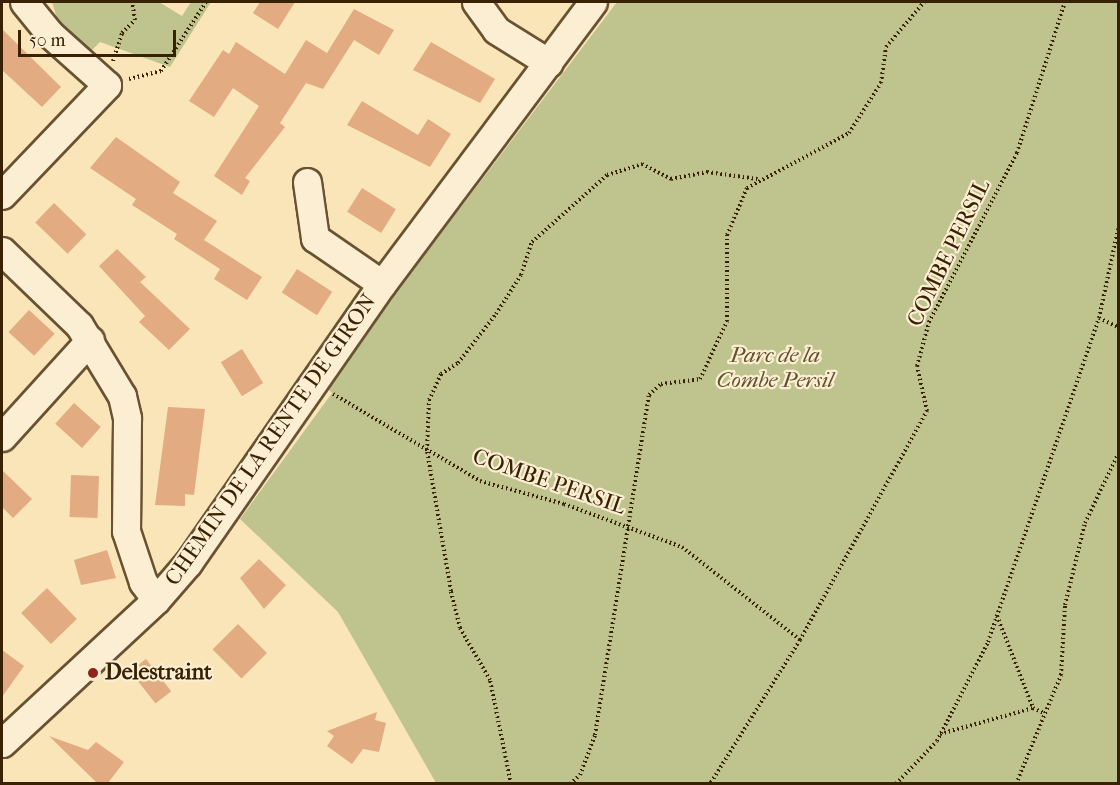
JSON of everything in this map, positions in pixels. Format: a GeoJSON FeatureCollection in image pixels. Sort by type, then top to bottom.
{"type":"FeatureCollection","features":[{"type":"Feature","properties":{"kind":"street"},"geometry":{"type":"LineString","coordinates":[[2,195],[107,85],[50,34],[24,2]]}},
{"type":"Feature","properties":{"kind":"street"},"geometry":{"type":"LineString","coordinates":[[476,2],[496,30],[549,63]]}},
{"type":"Feature","properties":{"kind":"street","name":"CHEMIN DE LA RENTE DE GIRON"},"geometry":{"type":"LineString","coordinates":[[2,744],[156,600],[188,563],[312,381],[382,284],[593,2]]}},
{"type":"Feature","properties":{"kind":"street","name":"CHEMIN DE LA RENTE DE GIRON"},"geometry":{"type":"LineString","coordinates":[[307,182],[315,238],[382,284]]}},
{"type":"Feature","properties":{"kind":"street"},"geometry":{"type":"LineString","coordinates":[[2,252],[90,340],[126,405],[124,517],[138,570],[156,600]]}},
{"type":"Feature","properties":{"kind":"street"},"geometry":{"type":"LineString","coordinates":[[2,437],[90,340]]}},
{"type":"Feature","properties":{"kind":"path"},"geometry":{"type":"LineString","coordinates":[[107,85],[122,33],[135,20],[132,2]]}},
{"type":"Feature","properties":{"kind":"path"},"geometry":{"type":"LineString","coordinates":[[107,85],[161,71],[206,2]]}},
{"type":"Feature","properties":{"kind":"path"},"geometry":{"type":"LineString","coordinates":[[570,783],[580,775],[595,735],[644,408],[661,384],[700,379],[727,321],[727,235],[747,188],[849,133],[881,83],[886,47],[924,2]]}},
{"type":"Feature","properties":{"kind":"path","name":"COMBE PERSIL"},"geometry":{"type":"LineString","coordinates":[[710,783],[800,640],[927,411],[917,366],[929,322],[1017,153],[1065,2]]}},
{"type":"Feature","properties":{"kind":"path"},"geometry":{"type":"LineString","coordinates":[[511,783],[490,680],[460,628],[427,450],[429,400],[441,374],[481,336],[521,275],[532,242],[607,175],[642,164],[671,179],[706,172],[759,180]]}},
{"type":"Feature","properties":{"kind":"path"},"geometry":{"type":"LineString","coordinates":[[896,783],[940,734],[997,615],[1098,318],[1119,229]]}},
{"type":"Feature","properties":{"kind":"path"},"geometry":{"type":"LineString","coordinates":[[1098,318],[1119,327]]}},
{"type":"Feature","properties":{"kind":"path","name":"COMBE PERSIL"},"geometry":{"type":"LineString","coordinates":[[312,381],[480,481],[682,547],[800,640]]}},
{"type":"Feature","properties":{"kind":"path"},"geometry":{"type":"LineString","coordinates":[[1016,783],[1060,675],[1065,605],[1085,523],[1119,454]]}},
{"type":"Feature","properties":{"kind":"path"},"geometry":{"type":"LineString","coordinates":[[997,615],[1033,708]]}},
{"type":"Feature","properties":{"kind":"path"},"geometry":{"type":"LineString","coordinates":[[940,734],[1033,708],[1044,713]]}},
{"type":"Feature","properties":{"kind":"green space"},"geometry":{"type":"Polygon","coordinates":[[[52,2],[159,2],[182,16],[191,2],[211,2],[170,67],[100,42],[92,50],[76,45],[60,28],[52,2]]]}},
{"type":"Feature","properties":{"kind":"green space","name":"Parc de la Combe Persil"},"geometry":{"type":"Polygon","coordinates":[[[617,2],[1118,2],[1118,783],[436,783],[338,612],[240,519],[332,393],[325,386],[617,2]]]}},
{"type":"Feature","properties":{"kind":"building"},"geometry":{"type":"Polygon","coordinates":[[[260,2],[295,2],[278,29],[253,13],[260,2]]]}},
{"type":"Feature","properties":{"kind":"building"},"geometry":{"type":"Polygon","coordinates":[[[354,9],[394,30],[379,55],[354,40],[323,89],[306,83],[280,123],[285,127],[245,178],[250,181],[242,195],[214,176],[259,106],[233,88],[214,117],[189,101],[223,50],[229,54],[236,42],[285,74],[306,40],[327,53],[354,9]]]}},
{"type":"Feature","properties":{"kind":"building"},"geometry":{"type":"Polygon","coordinates":[[[2,29],[61,87],[42,107],[2,70],[2,29]]]}},
{"type":"Feature","properties":{"kind":"building"},"geometry":{"type":"Polygon","coordinates":[[[431,42],[495,79],[480,103],[413,70],[431,42]]]}},
{"type":"Feature","properties":{"kind":"building"},"geometry":{"type":"Polygon","coordinates":[[[362,101],[418,135],[428,119],[451,134],[430,167],[347,125],[362,101]]]}},
{"type":"Feature","properties":{"kind":"building"},"geometry":{"type":"Polygon","coordinates":[[[116,137],[180,182],[173,193],[217,221],[204,240],[262,277],[247,300],[214,279],[220,269],[174,239],[177,234],[132,205],[136,199],[90,168],[116,137]]]}},
{"type":"Feature","properties":{"kind":"building"},"geometry":{"type":"Polygon","coordinates":[[[362,188],[396,209],[381,233],[347,212],[362,188]]]}},
{"type":"Feature","properties":{"kind":"building"},"geometry":{"type":"Polygon","coordinates":[[[54,203],[86,234],[68,254],[35,222],[54,203]]]}},
{"type":"Feature","properties":{"kind":"building"},"geometry":{"type":"Polygon","coordinates":[[[117,249],[146,277],[140,282],[190,329],[169,350],[139,322],[145,316],[99,266],[117,249]]]}},
{"type":"Feature","properties":{"kind":"building"},"geometry":{"type":"Polygon","coordinates":[[[297,269],[332,292],[317,315],[282,292],[297,269]]]}},
{"type":"Feature","properties":{"kind":"building"},"geometry":{"type":"Polygon","coordinates":[[[29,310],[55,334],[34,356],[9,332],[29,310]]]}},
{"type":"Feature","properties":{"kind":"building"},"geometry":{"type":"Polygon","coordinates":[[[242,349],[263,383],[242,396],[221,362],[242,349]]]}},
{"type":"Feature","properties":{"kind":"building"},"geometry":{"type":"Polygon","coordinates":[[[74,403],[101,427],[82,448],[55,424],[74,403]]]}},
{"type":"Feature","properties":{"kind":"building"},"geometry":{"type":"Polygon","coordinates":[[[168,407],[205,409],[194,495],[185,494],[185,506],[155,505],[168,407]]]}},
{"type":"Feature","properties":{"kind":"building"},"geometry":{"type":"Polygon","coordinates":[[[2,470],[32,499],[13,518],[2,507],[2,470]]]}},
{"type":"Feature","properties":{"kind":"building"},"geometry":{"type":"Polygon","coordinates":[[[71,475],[99,476],[98,518],[70,517],[71,475]]]}},
{"type":"Feature","properties":{"kind":"building"},"geometry":{"type":"Polygon","coordinates":[[[107,550],[116,578],[81,585],[74,560],[107,550]]]}},
{"type":"Feature","properties":{"kind":"building"},"geometry":{"type":"Polygon","coordinates":[[[259,559],[286,585],[264,609],[240,578],[259,559]]]}},
{"type":"Feature","properties":{"kind":"building"},"geometry":{"type":"Polygon","coordinates":[[[47,588],[77,619],[51,644],[21,613],[47,588]]]}},
{"type":"Feature","properties":{"kind":"building"},"geometry":{"type":"Polygon","coordinates":[[[238,624],[267,653],[242,678],[213,649],[238,624]]]}},
{"type":"Feature","properties":{"kind":"building"},"geometry":{"type":"Polygon","coordinates":[[[2,650],[24,666],[2,697],[2,650]]]}},
{"type":"Feature","properties":{"kind":"building"},"geometry":{"type":"Polygon","coordinates":[[[146,659],[171,691],[155,704],[130,671],[146,659]]]}},
{"type":"Feature","properties":{"kind":"building"},"geometry":{"type":"Polygon","coordinates":[[[377,712],[375,720],[386,723],[379,752],[363,749],[352,764],[327,746],[334,736],[327,731],[377,712]]]}},
{"type":"Feature","properties":{"kind":"building"},"geometry":{"type":"Polygon","coordinates":[[[49,736],[88,750],[96,742],[124,762],[108,783],[97,783],[49,736]]]}},
{"type":"Feature","properties":{"kind":"place","name":"Delestraint"},"geometry":{"type":"Point","coordinates":[93,673]}}]}
